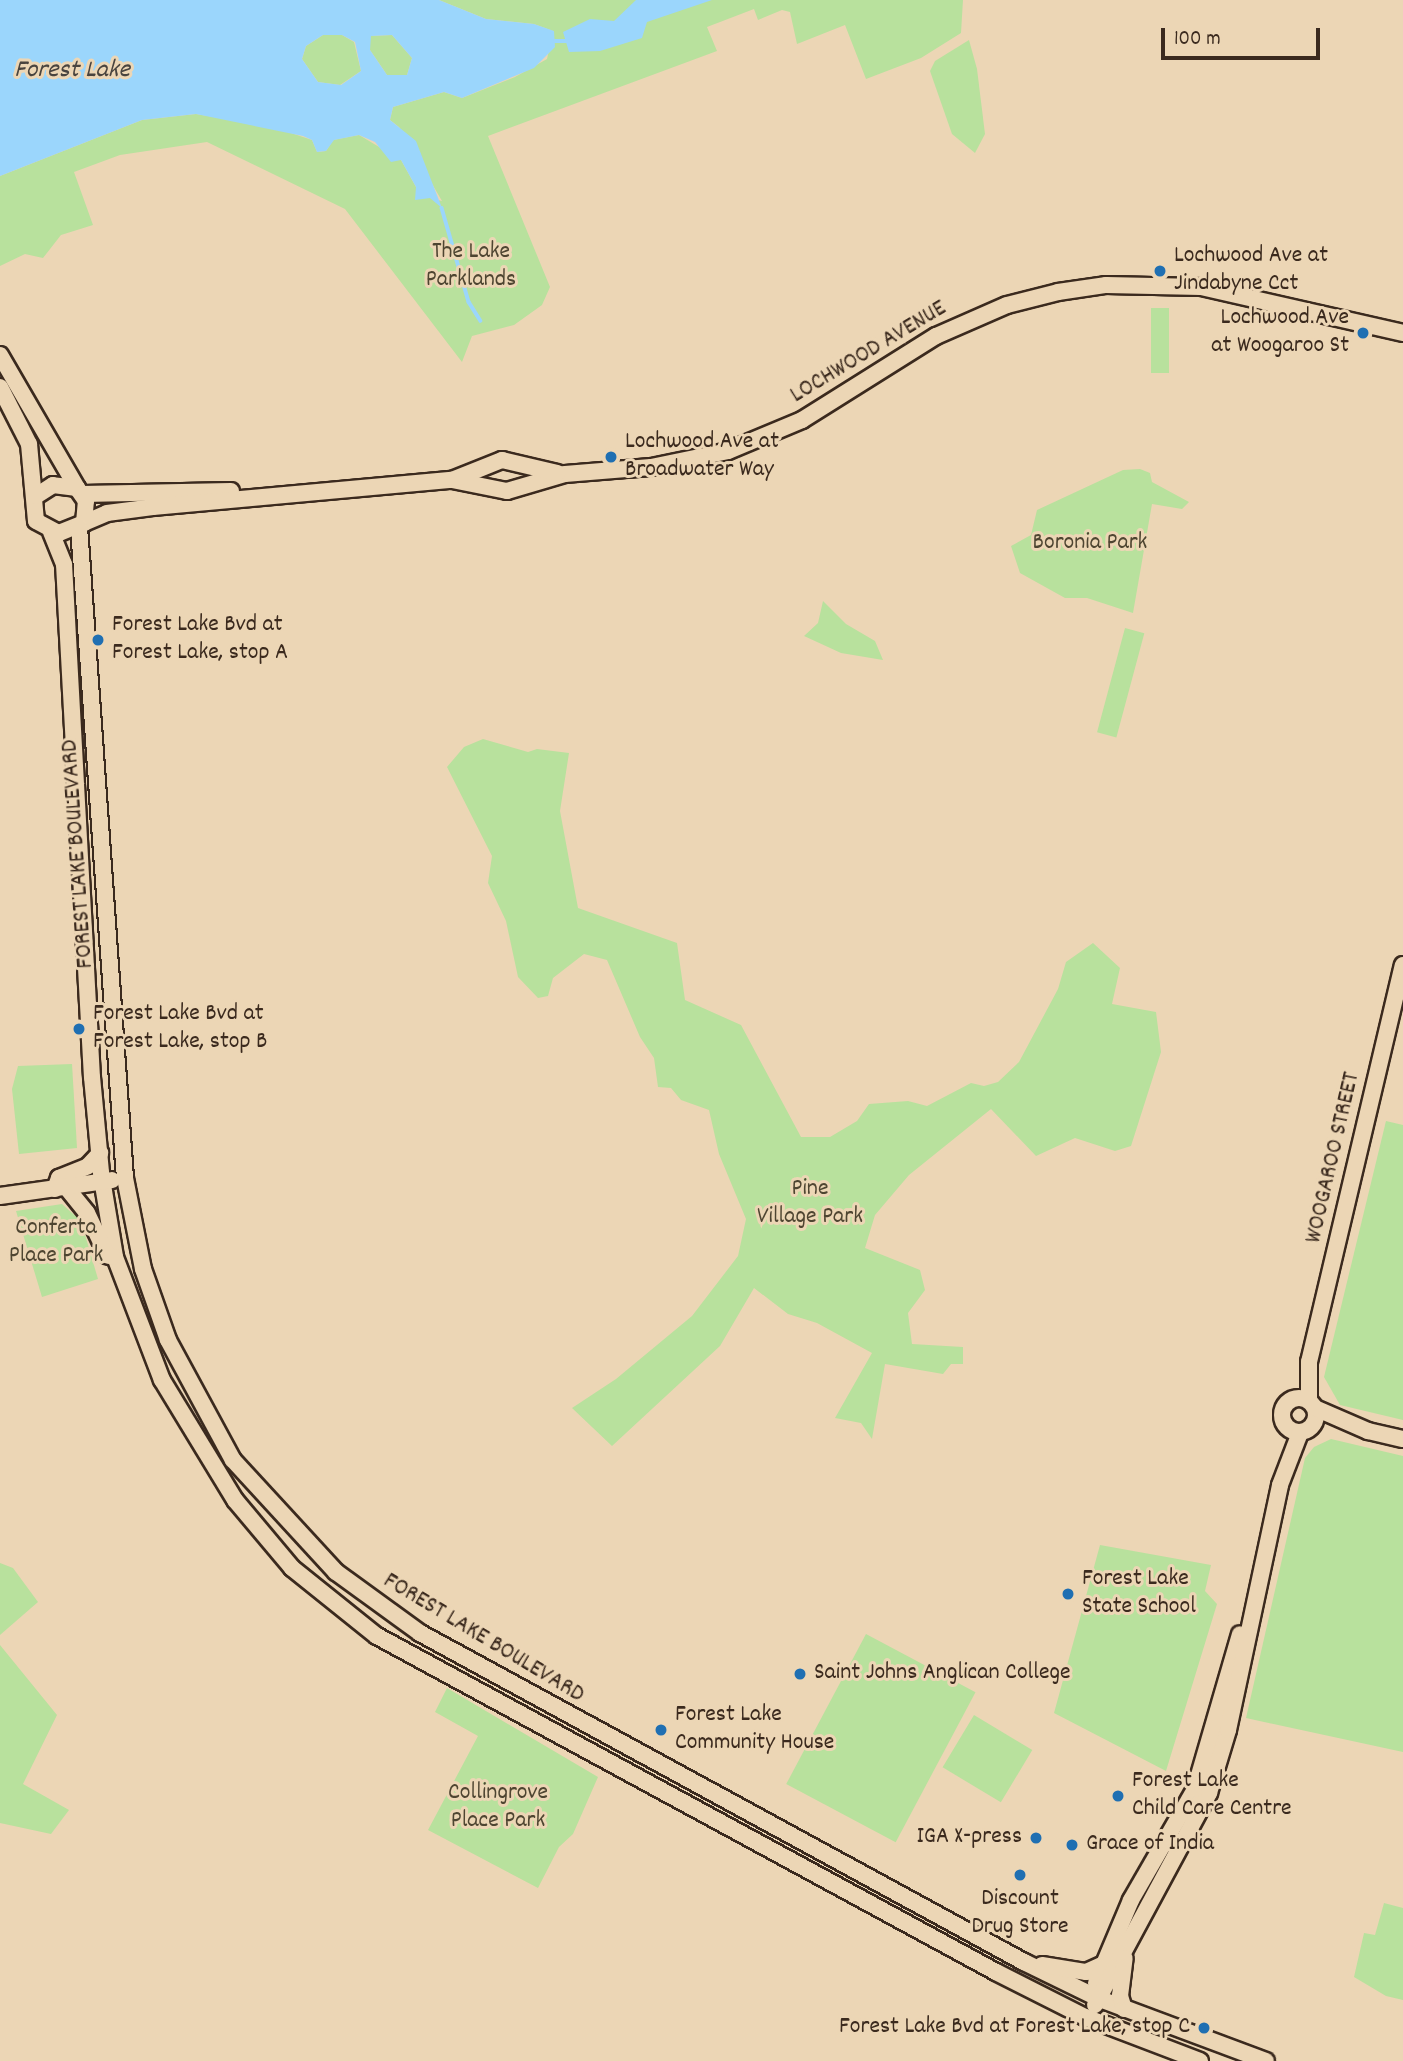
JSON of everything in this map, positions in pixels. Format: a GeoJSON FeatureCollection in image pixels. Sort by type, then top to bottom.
{"type":"FeatureCollection","features":[{"type":"Feature","properties":{"kind":"main road","name":"LOCHWOOD AVENUE"},"geometry":{"type":"LineString","coordinates":[[82,525],[107,513],[277,493],[452,480],[506,491],[565,474],[651,467],[728,451],[802,420],[957,326],[1007,305],[1058,292],[1106,285],[1201,287],[1403,332]]}},
{"type":"Feature","properties":{"kind":"main road"},"geometry":{"type":"LineString","coordinates":[[0,355],[80,491],[82,525],[51,532],[36,521],[36,496],[29,444],[0,387]]}},
{"type":"Feature","properties":{"kind":"main road","name":"LOCHWOOD AVENUE"},"geometry":{"type":"LineString","coordinates":[[452,480],[508,460],[517,465],[565,474]]}},
{"type":"Feature","properties":{"kind":"main road"},"geometry":{"type":"LineString","coordinates":[[493,465],[489,477],[495,488]]}},
{"type":"Feature","properties":{"kind":"main road"},"geometry":{"type":"LineString","coordinates":[[517,465],[521,476],[517,486]]}},
{"type":"Feature","properties":{"kind":"main road"},"geometry":{"type":"LineString","coordinates":[[36,496],[53,485],[80,491]]}},
{"type":"Feature","properties":{"kind":"main road","name":"LOCHWOOD AVENUE"},"geometry":{"type":"LineString","coordinates":[[80,491],[277,493]]}},
{"type":"Feature","properties":{"kind":"main road","name":"FOREST LAKE BOULEVARD"},"geometry":{"type":"LineString","coordinates":[[82,525],[125,1178],[143,1269],[186,1379],[233,1460],[336,1572],[420,1633],[1024,1962],[1124,2009],[1266,2061]]}},
{"type":"Feature","properties":{"kind":"main road","name":"FOREST LAKE BOULEVARD"},"geometry":{"type":"LineString","coordinates":[[51,532],[64,564],[72,770],[102,1182],[116,1257],[162,1380],[211,1467],[266,1539],[330,1602],[399,1648],[1085,2017],[1200,2061]]}},
{"type":"Feature","properties":{"kind":"main road","name":"WOOGAROO STREET"},"geometry":{"type":"LineString","coordinates":[[1288,1401],[1309,1362],[1403,965]]}},
{"type":"Feature","properties":{"kind":"main road"},"geometry":{"type":"LineString","coordinates":[[100,1153],[88,1166],[59,1178],[60,1188],[87,1213],[107,1255],[116,1257]]}},
{"type":"Feature","properties":{"kind":"main road"},"geometry":{"type":"LineString","coordinates":[[0,1196],[125,1178]]}},
{"type":"Feature","properties":{"kind":"main road","name":"WOOGAROO STREET"},"geometry":{"type":"LineString","coordinates":[[1309,1362],[1312,1405]]}},
{"type":"Feature","properties":{"kind":"main road"},"geometry":{"type":"LineString","coordinates":[[1280,1485],[1282,1412],[1288,1401],[1312,1405],[1368,1431],[1403,1439]]}},
{"type":"Feature","properties":{"kind":"main road"},"geometry":{"type":"LineString","coordinates":[[1085,2017],[1203,1806],[1280,1485],[1303,1432],[1316,1420],[1312,1405]]}},
{"type":"Feature","properties":{"kind":"main road"},"geometry":{"type":"LineString","coordinates":[[1283,1423],[1303,1432],[1368,1431]]}},
{"type":"Feature","properties":{"kind":"main road"},"geometry":{"type":"LineString","coordinates":[[1096,1997],[1104,1964],[1131,1900],[1195,1789],[1221,1728]]}},
{"type":"Feature","properties":{"kind":"main road"},"geometry":{"type":"LineString","coordinates":[[1124,2009],[1120,1991],[1127,1942]]}},
{"type":"Feature","properties":{"kind":"main road"},"geometry":{"type":"LineString","coordinates":[[1024,1962],[1086,1972],[1104,1964]]}},
{"type":"Feature","properties":{"kind":"green space","name":"The Lake Parklands"},"geometry":{"type":"Polygon","coordinates":[[[439,0],[963,0],[961,33],[921,58],[866,79],[845,25],[797,44],[790,12],[782,10],[758,20],[754,9],[707,27],[717,51],[488,136],[550,287],[542,305],[514,325],[472,336],[462,362],[345,209],[207,142],[120,155],[74,172],[93,225],[61,235],[43,258],[25,254],[0,266],[0,176],[142,120],[196,114],[273,127],[312,140],[317,152],[326,151],[333,140],[359,135],[401,160],[416,187],[430,198],[442,201],[399,127],[390,120],[393,107],[444,92],[462,98],[515,77],[547,59],[553,31],[534,24],[486,19],[439,0]]]}},
{"type":"Feature","properties":{"kind":"green space"},"geometry":{"type":"Polygon","coordinates":[[[323,35],[342,35],[354,42],[361,71],[340,85],[318,82],[302,59],[306,46],[323,35]]]}},
{"type":"Feature","properties":{"kind":"green space"},"geometry":{"type":"Polygon","coordinates":[[[392,35],[412,58],[407,75],[387,75],[370,50],[370,36],[392,35]]]}},
{"type":"Feature","properties":{"kind":"green space"},"geometry":{"type":"Polygon","coordinates":[[[969,40],[977,69],[985,134],[975,153],[952,134],[930,71],[935,61],[969,40]]]}},
{"type":"Feature","properties":{"kind":"green space"},"geometry":{"type":"Polygon","coordinates":[[[1151,308],[1169,308],[1169,373],[1151,373],[1151,308]]]}},
{"type":"Feature","properties":{"kind":"green space","name":"Boronia Park"},"geometry":{"type":"Polygon","coordinates":[[[1140,469],[1150,473],[1152,482],[1189,502],[1182,509],[1152,504],[1133,613],[1087,598],[1065,598],[1020,573],[1011,546],[1031,535],[1037,510],[1123,470],[1140,469]]]}},
{"type":"Feature","properties":{"kind":"green space"},"geometry":{"type":"Polygon","coordinates":[[[823,601],[846,624],[875,641],[883,660],[841,653],[804,636],[818,623],[823,601]]]}},
{"type":"Feature","properties":{"kind":"green space"},"geometry":{"type":"Polygon","coordinates":[[[1125,628],[1144,633],[1116,737],[1097,732],[1125,628]]]}},
{"type":"Feature","properties":{"kind":"green space","name":"Pine Village Park"},"geometry":{"type":"Polygon","coordinates":[[[483,739],[528,752],[537,749],[569,753],[560,811],[578,908],[677,943],[685,1000],[741,1025],[801,1137],[830,1137],[857,1121],[869,1104],[908,1101],[927,1106],[971,1083],[984,1086],[998,1082],[1019,1062],[1058,989],[1066,962],[1093,943],[1120,968],[1112,1004],[1156,1012],[1161,1052],[1131,1146],[1115,1151],[1075,1138],[1036,1156],[991,1109],[909,1175],[875,1215],[865,1248],[920,1270],[925,1290],[908,1313],[912,1344],[963,1347],[963,1364],[951,1364],[943,1374],[885,1364],[872,1439],[861,1423],[835,1418],[872,1353],[817,1323],[788,1314],[754,1288],[720,1346],[612,1446],[572,1408],[616,1379],[692,1316],[738,1256],[746,1219],[719,1154],[709,1110],[681,1100],[671,1088],[658,1087],[654,1058],[640,1037],[607,960],[584,954],[553,978],[548,996],[538,998],[518,977],[506,921],[488,883],[492,856],[447,767],[464,747],[483,739]]]}},
{"type":"Feature","properties":{"kind":"green space"},"geometry":{"type":"Polygon","coordinates":[[[72,1064],[77,1148],[19,1154],[12,1089],[18,1066],[72,1064]]]}},
{"type":"Feature","properties":{"kind":"green space"},"geometry":{"type":"Polygon","coordinates":[[[1386,1121],[1403,1125],[1403,1420],[1340,1405],[1324,1377],[1386,1121]]]}},
{"type":"Feature","properties":{"kind":"green space","name":"Conferta Place Park"},"geometry":{"type":"Polygon","coordinates":[[[62,1204],[81,1221],[98,1279],[42,1297],[16,1211],[62,1204]]]}},
{"type":"Feature","properties":{"kind":"green space"},"geometry":{"type":"Polygon","coordinates":[[[1331,1439],[1403,1456],[1403,1752],[1246,1718],[1305,1458],[1314,1447],[1331,1439]]]}},
{"type":"Feature","properties":{"kind":"green space"},"geometry":{"type":"Polygon","coordinates":[[[1100,1545],[1211,1565],[1205,1591],[1217,1604],[1166,1771],[1054,1713],[1100,1545]]]}},
{"type":"Feature","properties":{"kind":"green space"},"geometry":{"type":"Polygon","coordinates":[[[0,1563],[13,1568],[38,1602],[0,1635],[0,1563]]]}},
{"type":"Feature","properties":{"kind":"green space"},"geometry":{"type":"Polygon","coordinates":[[[866,1634],[975,1692],[896,1842],[786,1784],[866,1634]]]}},
{"type":"Feature","properties":{"kind":"green space"},"geometry":{"type":"Polygon","coordinates":[[[0,1645],[57,1715],[23,1784],[69,1810],[51,1834],[0,1823],[0,1645]]]}},
{"type":"Feature","properties":{"kind":"green space","name":"Collingrove Place Park"},"geometry":{"type":"Polygon","coordinates":[[[447,1688],[598,1777],[573,1834],[559,1847],[538,1888],[428,1830],[478,1736],[435,1712],[447,1688]]]}},
{"type":"Feature","properties":{"kind":"green space"},"geometry":{"type":"Polygon","coordinates":[[[974,1715],[1032,1750],[1001,1802],[943,1767],[974,1715]]]}},
{"type":"Feature","properties":{"kind":"green space"},"geometry":{"type":"Polygon","coordinates":[[[1384,1903],[1403,1908],[1403,2000],[1386,1996],[1354,1977],[1364,1933],[1375,1935],[1384,1903]]]}},
{"type":"Feature","properties":{"kind":"water","name":"Forest Lake"},"geometry":{"type":"Polygon","coordinates":[[[0,0],[439,0],[486,19],[534,24],[554,31],[555,47],[534,68],[462,98],[444,92],[393,107],[390,120],[416,141],[442,208],[430,198],[415,200],[416,187],[401,160],[391,162],[375,142],[359,135],[334,140],[326,151],[317,152],[312,140],[303,136],[196,114],[142,120],[0,176],[0,0]],[[323,35],[306,46],[302,59],[318,82],[341,85],[361,71],[355,42],[342,35],[323,35]],[[392,35],[371,36],[370,50],[387,75],[407,75],[412,58],[392,35]]]}},
{"type":"Feature","properties":{"kind":"water"},"geometry":{"type":"Polygon","coordinates":[[[636,0],[712,0],[647,22],[642,38],[600,51],[569,52],[563,32],[590,19],[614,21],[636,0]]]}},
{"type":"Feature","properties":{"kind":"waterway"},"geometry":{"type":"LineString","coordinates":[[555,41],[566,41]]}},
{"type":"Feature","properties":{"kind":"waterway"},"geometry":{"type":"LineString","coordinates":[[442,208],[469,302],[481,321]]}},
{"type":"Feature","properties":{"kind":"place","name":"Lochwood Ave at Jindabyne Cct"},"geometry":{"type":"Point","coordinates":[1160,271]}},
{"type":"Feature","properties":{"kind":"place","name":"Lochwood Ave at Woogaroo St"},"geometry":{"type":"Point","coordinates":[1363,333]}},
{"type":"Feature","properties":{"kind":"place","name":"Lochwood Ave at Broadwater Way"},"geometry":{"type":"Point","coordinates":[611,457]}},
{"type":"Feature","properties":{"kind":"place","name":"Forest Lake Bvd at Forest Lake, stop A"},"geometry":{"type":"Point","coordinates":[98,640]}},
{"type":"Feature","properties":{"kind":"place","name":"Forest Lake Bvd at Forest Lake, stop B"},"geometry":{"type":"Point","coordinates":[79,1029]}},
{"type":"Feature","properties":{"kind":"place","name":"Forest Lake State School"},"geometry":{"type":"Point","coordinates":[1068,1594]}},
{"type":"Feature","properties":{"kind":"place","name":"Saint Johns Anglican College"},"geometry":{"type":"Point","coordinates":[800,1674]}},
{"type":"Feature","properties":{"kind":"place","name":"Forest Lake Community House"},"geometry":{"type":"Point","coordinates":[661,1730]}},
{"type":"Feature","properties":{"kind":"place","name":"Forest Lake Child Care Centre"},"geometry":{"type":"Point","coordinates":[1118,1796]}},
{"type":"Feature","properties":{"kind":"place","name":"IGA X-press"},"geometry":{"type":"Point","coordinates":[1036,1838]}},
{"type":"Feature","properties":{"kind":"place","name":"Grace of India"},"geometry":{"type":"Point","coordinates":[1072,1845]}},
{"type":"Feature","properties":{"kind":"place","name":"Discount Drug Store"},"geometry":{"type":"Point","coordinates":[1020,1875]}},
{"type":"Feature","properties":{"kind":"place","name":"Forest Lake Bvd at Forest Lake, stop C"},"geometry":{"type":"Point","coordinates":[1204,2028]}}]}
